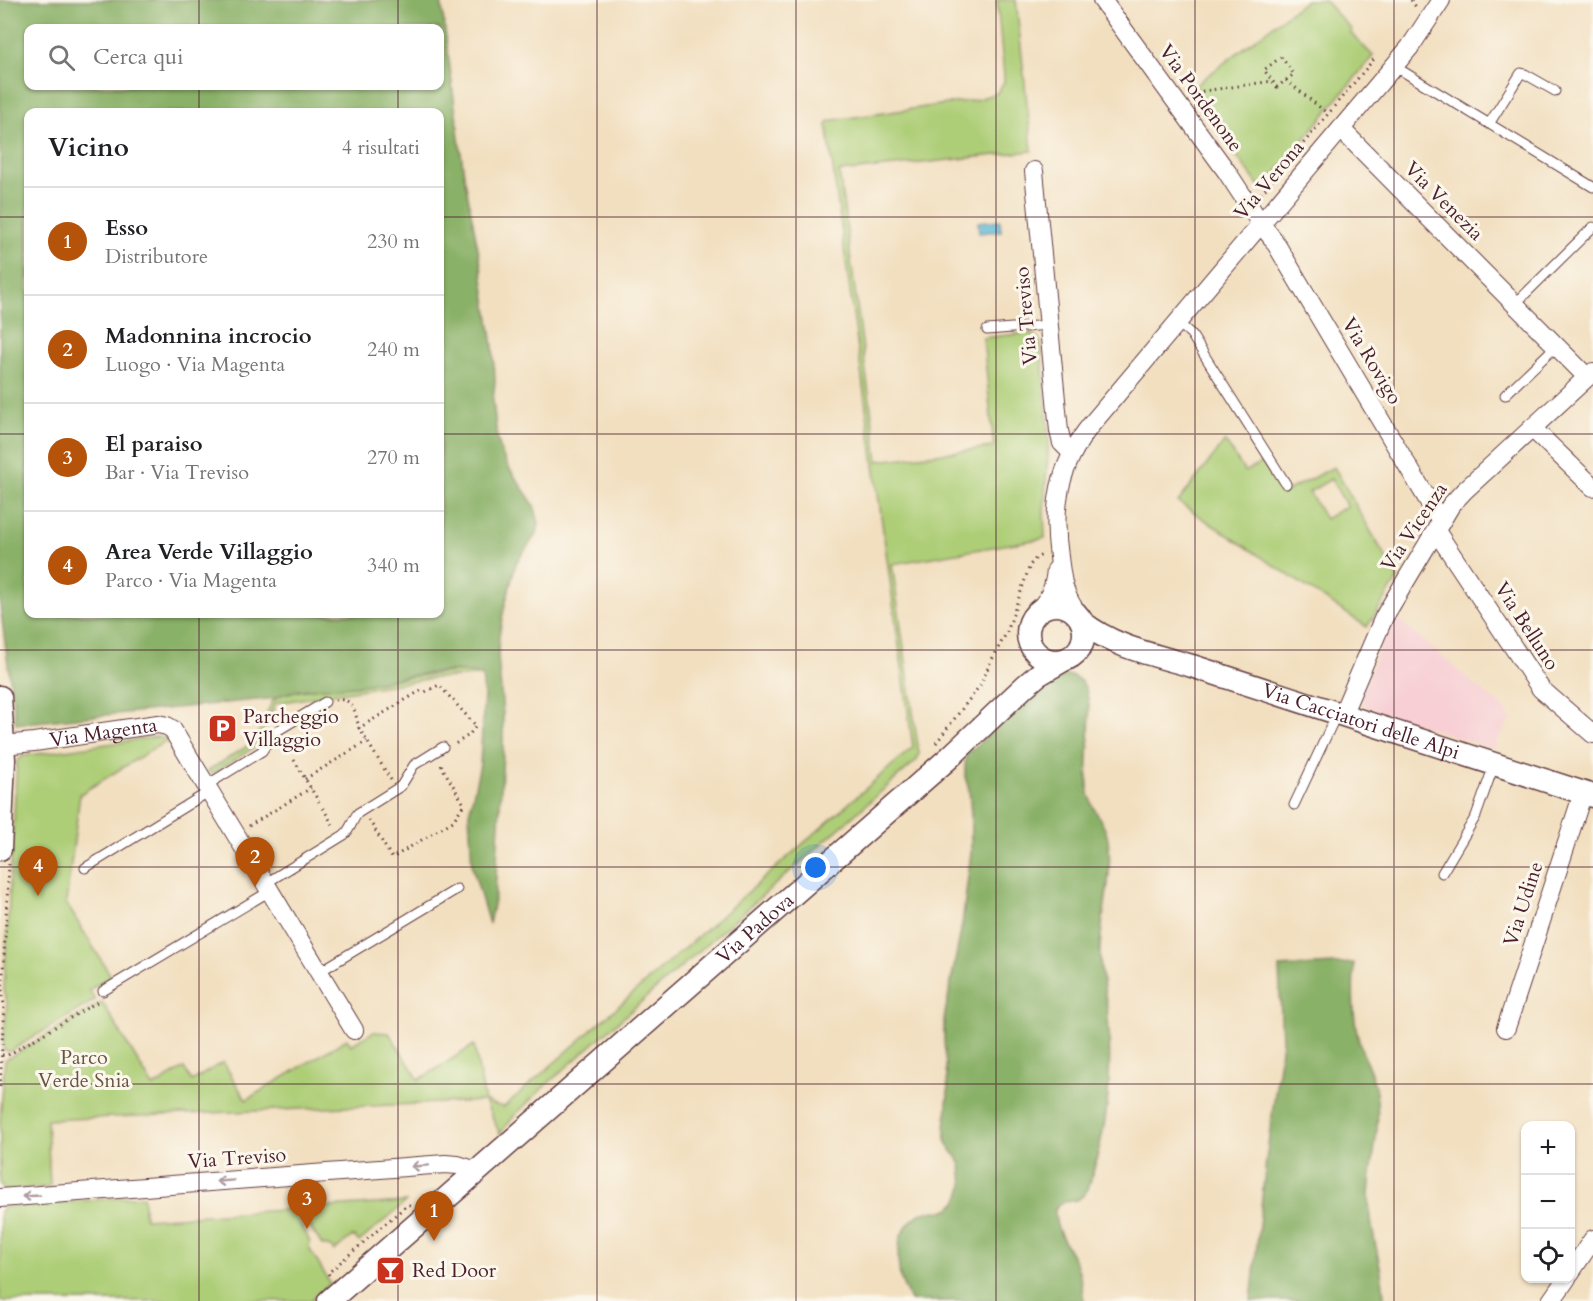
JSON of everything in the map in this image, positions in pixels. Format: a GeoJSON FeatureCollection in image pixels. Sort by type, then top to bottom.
{"type":"FeatureCollection","features":[{"type":"Feature","properties":{"kind":"street","name":"Via Pordenone"},"geometry":{"type":"LineString","coordinates":[[1102,0],[1227,172],[1261,224]]}},
{"type":"Feature","properties":{"kind":"street","name":"Via Verona"},"geometry":{"type":"LineString","coordinates":[[1079,617],[1063,587],[1056,523],[1057,502],[1063,473],[1072,453],[1090,426],[1415,41],[1433,4]]}},
{"type":"Feature","properties":{"kind":"street","name":"Via Venezia"},"geometry":{"type":"LineString","coordinates":[[1341,129],[1556,346],[1590,374]]}},
{"type":"Feature","properties":{"kind":"street","name":"Via Treviso"},"geometry":{"type":"LineString","coordinates":[[1034,171],[1060,436],[1072,453]]}},
{"type":"Feature","properties":{"kind":"street","name":"Via Rovigo"},"geometry":{"type":"LineString","coordinates":[[1261,224],[1274,239],[1439,526]]}},
{"type":"Feature","properties":{"kind":"street","name":"Via Vicenza"},"geometry":{"type":"LineString","coordinates":[[1339,714],[1388,609],[1448,509],[1590,374]]}},
{"type":"Feature","properties":{"kind":"street"},"geometry":{"type":"LineString","coordinates":[[1532,428],[1593,486]]}},
{"type":"Feature","properties":{"kind":"street","name":"Via Belluno"},"geometry":{"type":"LineString","coordinates":[[1439,526],[1541,688],[1593,734]]}},
{"type":"Feature","properties":{"kind":"street","name":"Via Verona"},"geometry":{"type":"LineString","coordinates":[[1039,610],[1055,585],[1058,553]]}},
{"type":"Feature","properties":{"kind":"street","name":"Via Cacciatori delle Alpi"},"geometry":{"type":"LineString","coordinates":[[1039,610],[1046,606],[1060,605],[1069,608],[1106,638],[1127,647],[1588,795]]}},
{"type":"Feature","properties":{"kind":"street"},"geometry":{"type":"LineString","coordinates":[[1039,610],[1030,623],[1028,638],[1031,646],[1041,657],[1055,662],[1068,658],[1083,644],[1085,631],[1079,617]]}},
{"type":"Feature","properties":{"kind":"street","name":"Via Padova"},"geometry":{"type":"LineString","coordinates":[[1011,700],[1024,671],[1028,655],[1028,638]]}},
{"type":"Feature","properties":{"kind":"street","name":"Via Cacciatori delle Alpi"},"geometry":{"type":"LineString","coordinates":[[1068,658],[1098,646],[1127,647]]}},
{"type":"Feature","properties":{"kind":"street","name":"Via Padova"},"geometry":{"type":"LineString","coordinates":[[329,1301],[950,757],[1038,675],[1068,658]]}},
{"type":"Feature","properties":{"kind":"street"},"geometry":{"type":"LineString","coordinates":[[0,697],[4,745],[5,856]]}},
{"type":"Feature","properties":{"kind":"street","name":"Via Magenta"},"geometry":{"type":"LineString","coordinates":[[4,745],[161,724],[170,727],[354,1030]]}},
{"type":"Feature","properties":{"kind":"street","name":"Via Udine"},"geometry":{"type":"LineString","coordinates":[[1506,1028],[1588,795]]}},
{"type":"Feature","properties":{"kind":"street","name":"Via Treviso"},"geometry":{"type":"LineString","coordinates":[[0,1198],[445,1164],[459,1165],[477,1171]]}},
{"type":"Feature","properties":{"kind":"street"},"geometry":{"type":"LineString","coordinates":[[1575,1266],[1593,1239]]}},
{"type":"Feature","properties":{"kind":"street"},"geometry":{"type":"LineString","coordinates":[[1551,1301],[1564,1283]]}},
{"type":"Feature","properties":{"kind":"lane"},"geometry":{"type":"LineString","coordinates":[[1394,66],[1593,187]]}},
{"type":"Feature","properties":{"kind":"lane"},"geometry":{"type":"LineString","coordinates":[[1489,124],[1521,73],[1555,91]]}},
{"type":"Feature","properties":{"kind":"lane"},"geometry":{"type":"LineString","coordinates":[[1515,304],[1593,227]]}},
{"type":"Feature","properties":{"kind":"lane"},"geometry":{"type":"LineString","coordinates":[[1178,323],[1191,334],[1286,484]]}},
{"type":"Feature","properties":{"kind":"lane"},"geometry":{"type":"LineString","coordinates":[[987,330],[1049,325]]}},
{"type":"Feature","properties":{"kind":"lane"},"geometry":{"type":"LineString","coordinates":[[1505,395],[1556,346]]}},
{"type":"Feature","properties":{"kind":"lane"},"geometry":{"type":"LineString","coordinates":[[85,868],[209,788],[262,751],[277,731],[325,702]]}},
{"type":"Feature","properties":{"kind":"lane"},"geometry":{"type":"LineString","coordinates":[[1294,805],[1332,724],[1339,714]]}},
{"type":"Feature","properties":{"kind":"lane"},"geometry":{"type":"LineString","coordinates":[[103,991],[268,887],[340,837],[348,831],[354,818],[363,810],[404,783],[414,765],[439,750]]}},
{"type":"Feature","properties":{"kind":"lane"},"geometry":{"type":"LineString","coordinates":[[1442,873],[1476,816],[1494,764]]}},
{"type":"Feature","properties":{"kind":"lane"},"geometry":{"type":"LineString","coordinates":[[319,972],[457,889]]}},
{"type":"Feature","properties":{"kind":"path"},"geometry":{"type":"LineString","coordinates":[[1281,57],[1294,74],[1286,80],[1277,87],[1264,70],[1281,57]]}},
{"type":"Feature","properties":{"kind":"path"},"geometry":{"type":"LineString","coordinates":[[1286,80],[1328,114]]}},
{"type":"Feature","properties":{"kind":"path"},"geometry":{"type":"LineString","coordinates":[[1177,102],[1190,93],[1272,81]]}},
{"type":"Feature","properties":{"kind":"path"},"geometry":{"type":"LineString","coordinates":[[934,746],[981,684],[1007,632],[1030,565],[1039,556],[1058,553]]}},
{"type":"Feature","properties":{"kind":"path"},"geometry":{"type":"LineString","coordinates":[[359,728],[420,691],[425,692],[439,685],[476,726],[469,735],[439,750],[442,767],[464,804],[453,821],[392,858],[363,810]]}},
{"type":"Feature","properties":{"kind":"path"},"geometry":{"type":"LineString","coordinates":[[325,702],[343,700],[350,703],[359,728],[396,789]]}},
{"type":"Feature","properties":{"kind":"path"},"geometry":{"type":"LineString","coordinates":[[305,779],[367,741]]}},
{"type":"Feature","properties":{"kind":"path"},"geometry":{"type":"LineString","coordinates":[[294,760],[319,802]]}},
{"type":"Feature","properties":{"kind":"path"},"geometry":{"type":"LineString","coordinates":[[249,826],[311,788]]}},
{"type":"Feature","properties":{"kind":"path"},"geometry":{"type":"LineString","coordinates":[[322,808],[340,837]]}},
{"type":"Feature","properties":{"kind":"path"},"geometry":{"type":"LineString","coordinates":[[0,1087],[4,1005],[2,990],[5,856]]}},
{"type":"Feature","properties":{"kind":"path"},"geometry":{"type":"LineString","coordinates":[[1,1055],[8,1055],[98,1001],[95,996],[103,991]]}},
{"type":"Feature","properties":{"kind":"shaded area"},"geometry":{"type":"Polygon","coordinates":[[[1393,615],[1509,713],[1507,715],[1511,719],[1496,741],[1495,748],[1366,707],[1360,696],[1393,615]]]}},
{"type":"Feature","properties":{"kind":"green space"},"geometry":{"type":"Polygon","coordinates":[[[0,0],[441,0],[464,175],[493,346],[495,381],[493,401],[497,437],[509,468],[534,505],[539,523],[537,533],[516,563],[499,635],[503,752],[495,895],[489,924],[472,866],[469,813],[480,765],[484,694],[482,676],[435,672],[353,686],[292,691],[276,698],[16,724],[0,605],[0,0]]]}},
{"type":"Feature","properties":{"kind":"green space"},"geometry":{"type":"Polygon","coordinates":[[[997,0],[1016,0],[1032,151],[839,172],[878,461],[994,447],[983,338],[1032,334],[1041,344],[1049,440],[1044,512],[1045,538],[892,564],[919,754],[917,760],[545,1086],[515,1115],[500,1134],[485,1101],[504,1107],[913,747],[827,125],[828,122],[834,120],[975,100],[997,93],[1004,82],[1004,76],[997,0]]]}},
{"type":"Feature","properties":{"kind":"green space"},"geometry":{"type":"Polygon","coordinates":[[[1306,0],[1324,0],[1373,56],[1262,190],[1188,91],[1306,0]]]}},
{"type":"Feature","properties":{"kind":"green space"},"geometry":{"type":"Polygon","coordinates":[[[1225,441],[1245,472],[1263,462],[1283,493],[1334,467],[1398,579],[1367,627],[1178,502],[1225,441]],[[1331,479],[1309,492],[1325,519],[1347,506],[1331,479]]]}},
{"type":"Feature","properties":{"kind":"green space"},"geometry":{"type":"Polygon","coordinates":[[[467,672],[482,676],[434,678],[276,703],[257,746],[212,774],[208,772],[254,742],[272,702],[283,694],[467,672]]]}},
{"type":"Feature","properties":{"kind":"green space"},"geometry":{"type":"Polygon","coordinates":[[[1067,675],[1082,682],[1088,697],[1089,796],[1108,837],[1110,859],[1100,950],[1109,1045],[1105,1118],[1088,1189],[1079,1199],[1062,1203],[1055,1209],[1059,1231],[1078,1268],[1084,1301],[910,1301],[900,1277],[898,1259],[900,1238],[905,1228],[922,1212],[943,1211],[950,1208],[957,1202],[963,1185],[961,1165],[946,1140],[948,1092],[944,1019],[962,925],[971,852],[969,789],[965,777],[966,755],[1018,709],[1067,675]]]}},
{"type":"Feature","properties":{"kind":"green space"},"geometry":{"type":"Polygon","coordinates":[[[156,737],[163,738],[169,743],[164,742],[80,794],[66,903],[111,976],[89,990],[95,1000],[9,1052],[3,1049],[7,1002],[4,989],[17,761],[23,756],[156,737]]]}},
{"type":"Feature","properties":{"kind":"green space"},"geometry":{"type":"Polygon","coordinates":[[[1354,963],[1354,1015],[1360,1045],[1376,1092],[1378,1118],[1369,1197],[1371,1224],[1382,1275],[1384,1301],[1251,1301],[1266,1160],[1282,1042],[1279,967],[1354,963]]]}},
{"type":"Feature","properties":{"kind":"green space","name":"Parco Verde Snia"},"geometry":{"type":"Polygon","coordinates":[[[102,1002],[153,1087],[184,1068],[192,1081],[223,1062],[246,1100],[347,1039],[351,1045],[373,1032],[389,1033],[419,1080],[474,1045],[485,1101],[47,1120],[50,1187],[3,1190],[0,1185],[0,1120],[5,1060],[102,1002]]]}},
{"type":"Feature","properties":{"kind":"green space"},"geometry":{"type":"Polygon","coordinates":[[[143,1196],[145,1219],[406,1202],[359,1242],[355,1237],[351,1237],[334,1251],[331,1247],[322,1245],[305,1219],[299,1222],[310,1242],[309,1248],[330,1283],[310,1301],[0,1301],[0,1211],[4,1207],[143,1196]]]}},
{"type":"Feature","properties":{"kind":"water"},"geometry":{"type":"Polygon","coordinates":[[[1000,220],[1001,231],[979,233],[978,222],[1000,220]]]}},
{"type":"Feature","properties":{"kind":"place","name":"Parcheggio Villaggio"},"geometry":{"type":"Point","coordinates":[222,728]}},
{"type":"Feature","properties":{"kind":"place","name":"Madonnina incrocio"},"geometry":{"type":"Point","coordinates":[255,887]}},
{"type":"Feature","properties":{"kind":"place","name":"Area Verde Villaggio"},"geometry":{"type":"Point","coordinates":[38,896]}},
{"type":"Feature","properties":{"kind":"place","name":"El paraiso"},"geometry":{"type":"Point","coordinates":[307,1229]}},
{"type":"Feature","properties":{"kind":"place","name":"Esso"},"geometry":{"type":"Point","coordinates":[434,1241]}},
{"type":"Feature","properties":{"kind":"place","name":"Red Door"},"geometry":{"type":"Point","coordinates":[391,1270]}}]}
